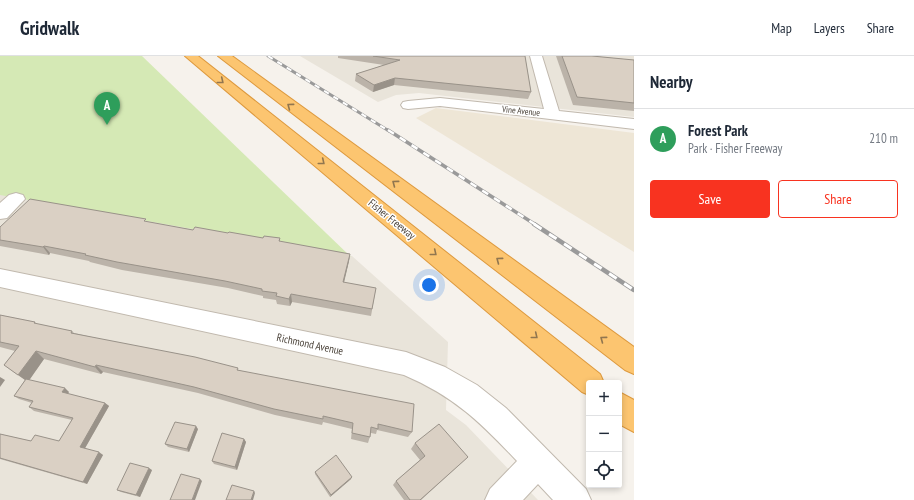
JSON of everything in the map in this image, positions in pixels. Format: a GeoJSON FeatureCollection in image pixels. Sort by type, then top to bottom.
{"type":"FeatureCollection","features":[{"type":"Feature","properties":{"kind":"highway","name":"Fisher Freeway"},"geometry":{"type":"LineString","coordinates":[[191,56],[587,380]]}},
{"type":"Feature","properties":{"kind":"highway"},"geometry":{"type":"LineString","coordinates":[[224,56],[634,362]]}},
{"type":"Feature","properties":{"kind":"highway"},"geometry":{"type":"LineString","coordinates":[[622,408],[634,418]]}},
{"type":"Feature","properties":{"kind":"street"},"geometry":{"type":"LineString","coordinates":[[536,56],[553,115]]}},
{"type":"Feature","properties":{"kind":"street","name":"Vine Avenue"},"geometry":{"type":"LineString","coordinates":[[408,105],[440,102],[634,124]]}},
{"type":"Feature","properties":{"kind":"street"},"geometry":{"type":"LineString","coordinates":[[0,213],[16,199]]}},
{"type":"Feature","properties":{"kind":"street","name":"Richmond Avenue"},"geometry":{"type":"LineString","coordinates":[[0,278],[406,364],[436,376],[467,394],[496,418],[575,500]]}},
{"type":"Feature","properties":{"kind":"street"},"geometry":{"type":"LineString","coordinates":[[501,500],[538,463]]}},
{"type":"Feature","properties":{"kind":"shaded area"},"geometry":{"type":"Polygon","coordinates":[[[300,56],[634,56],[634,117],[419,93],[396,95],[378,102],[300,56]]]}},
{"type":"Feature","properties":{"kind":"shaded area"},"geometry":{"type":"Polygon","coordinates":[[[436,108],[634,133],[634,252],[416,118],[436,108]]]}},
{"type":"Feature","properties":{"kind":"shaded area"},"geometry":{"type":"Polygon","coordinates":[[[0,194],[352,256],[448,342],[446,410],[466,425],[538,500],[0,500],[0,194]]]}},
{"type":"Feature","properties":{"kind":"green space"},"geometry":{"type":"Polygon","coordinates":[[[0,56],[142,56],[351,257],[0,195],[0,56]]]}},
{"type":"Feature","properties":{"kind":"building"},"geometry":{"type":"Polygon","coordinates":[[[373,56],[525,56],[531,92],[395,78],[374,85],[356,74],[400,60],[373,56]]]}},
{"type":"Feature","properties":{"kind":"building"},"geometry":{"type":"Polygon","coordinates":[[[562,56],[592,56],[634,60],[634,103],[577,97],[562,56]]]}},
{"type":"Feature","properties":{"kind":"building"},"geometry":{"type":"Polygon","coordinates":[[[30,199],[146,219],[144,221],[193,230],[195,227],[263,238],[264,236],[280,238],[279,241],[350,254],[343,282],[376,288],[372,309],[291,294],[289,299],[276,296],[277,293],[262,291],[262,289],[225,281],[117,262],[44,246],[0,240],[0,227],[30,199]]]}},
{"type":"Feature","properties":{"kind":"building"},"geometry":{"type":"Polygon","coordinates":[[[0,315],[72,331],[71,333],[195,357],[238,368],[237,370],[414,404],[412,432],[378,424],[378,429],[371,427],[370,437],[352,433],[353,423],[323,416],[323,419],[274,409],[194,387],[96,365],[95,367],[36,351],[18,375],[4,365],[19,346],[0,342],[0,315]]]}},
{"type":"Feature","properties":{"kind":"building"},"geometry":{"type":"Polygon","coordinates":[[[26,379],[65,388],[62,392],[105,403],[80,447],[99,452],[83,482],[0,458],[0,434],[31,441],[35,435],[59,441],[73,418],[29,407],[33,401],[14,396],[26,379]]]}},
{"type":"Feature","properties":{"kind":"building"},"geometry":{"type":"Polygon","coordinates":[[[175,422],[196,426],[187,449],[165,444],[175,422]]]}},
{"type":"Feature","properties":{"kind":"building"},"geometry":{"type":"Polygon","coordinates":[[[439,424],[468,457],[420,500],[410,500],[396,481],[425,456],[415,443],[439,424]]]}},
{"type":"Feature","properties":{"kind":"building"},"geometry":{"type":"Polygon","coordinates":[[[222,433],[244,439],[235,467],[212,461],[222,433]]]}},
{"type":"Feature","properties":{"kind":"building"},"geometry":{"type":"Polygon","coordinates":[[[336,455],[352,477],[331,495],[315,472],[336,455]]]}},
{"type":"Feature","properties":{"kind":"building"},"geometry":{"type":"Polygon","coordinates":[[[130,463],[149,468],[136,495],[117,490],[130,463]]]}},
{"type":"Feature","properties":{"kind":"building"},"geometry":{"type":"Polygon","coordinates":[[[181,474],[200,479],[192,500],[170,500],[181,474]]]}},
{"type":"Feature","properties":{"kind":"building"},"geometry":{"type":"Polygon","coordinates":[[[232,485],[254,491],[251,500],[226,500],[232,485]]]}},
{"type":"Feature","properties":{"kind":"railway"},"geometry":{"type":"LineString","coordinates":[[268,56],[389,131]]}},
{"type":"Feature","properties":{"kind":"railway"},"geometry":{"type":"LineString","coordinates":[[388,130],[536,225]]}},
{"type":"Feature","properties":{"kind":"railway"},"geometry":{"type":"LineString","coordinates":[[534,224],[634,290]]}},
{"type":"Feature","properties":{"kind":"place","name":"Forest Park"},"geometry":{"type":"Point","coordinates":[107,125]}}]}
